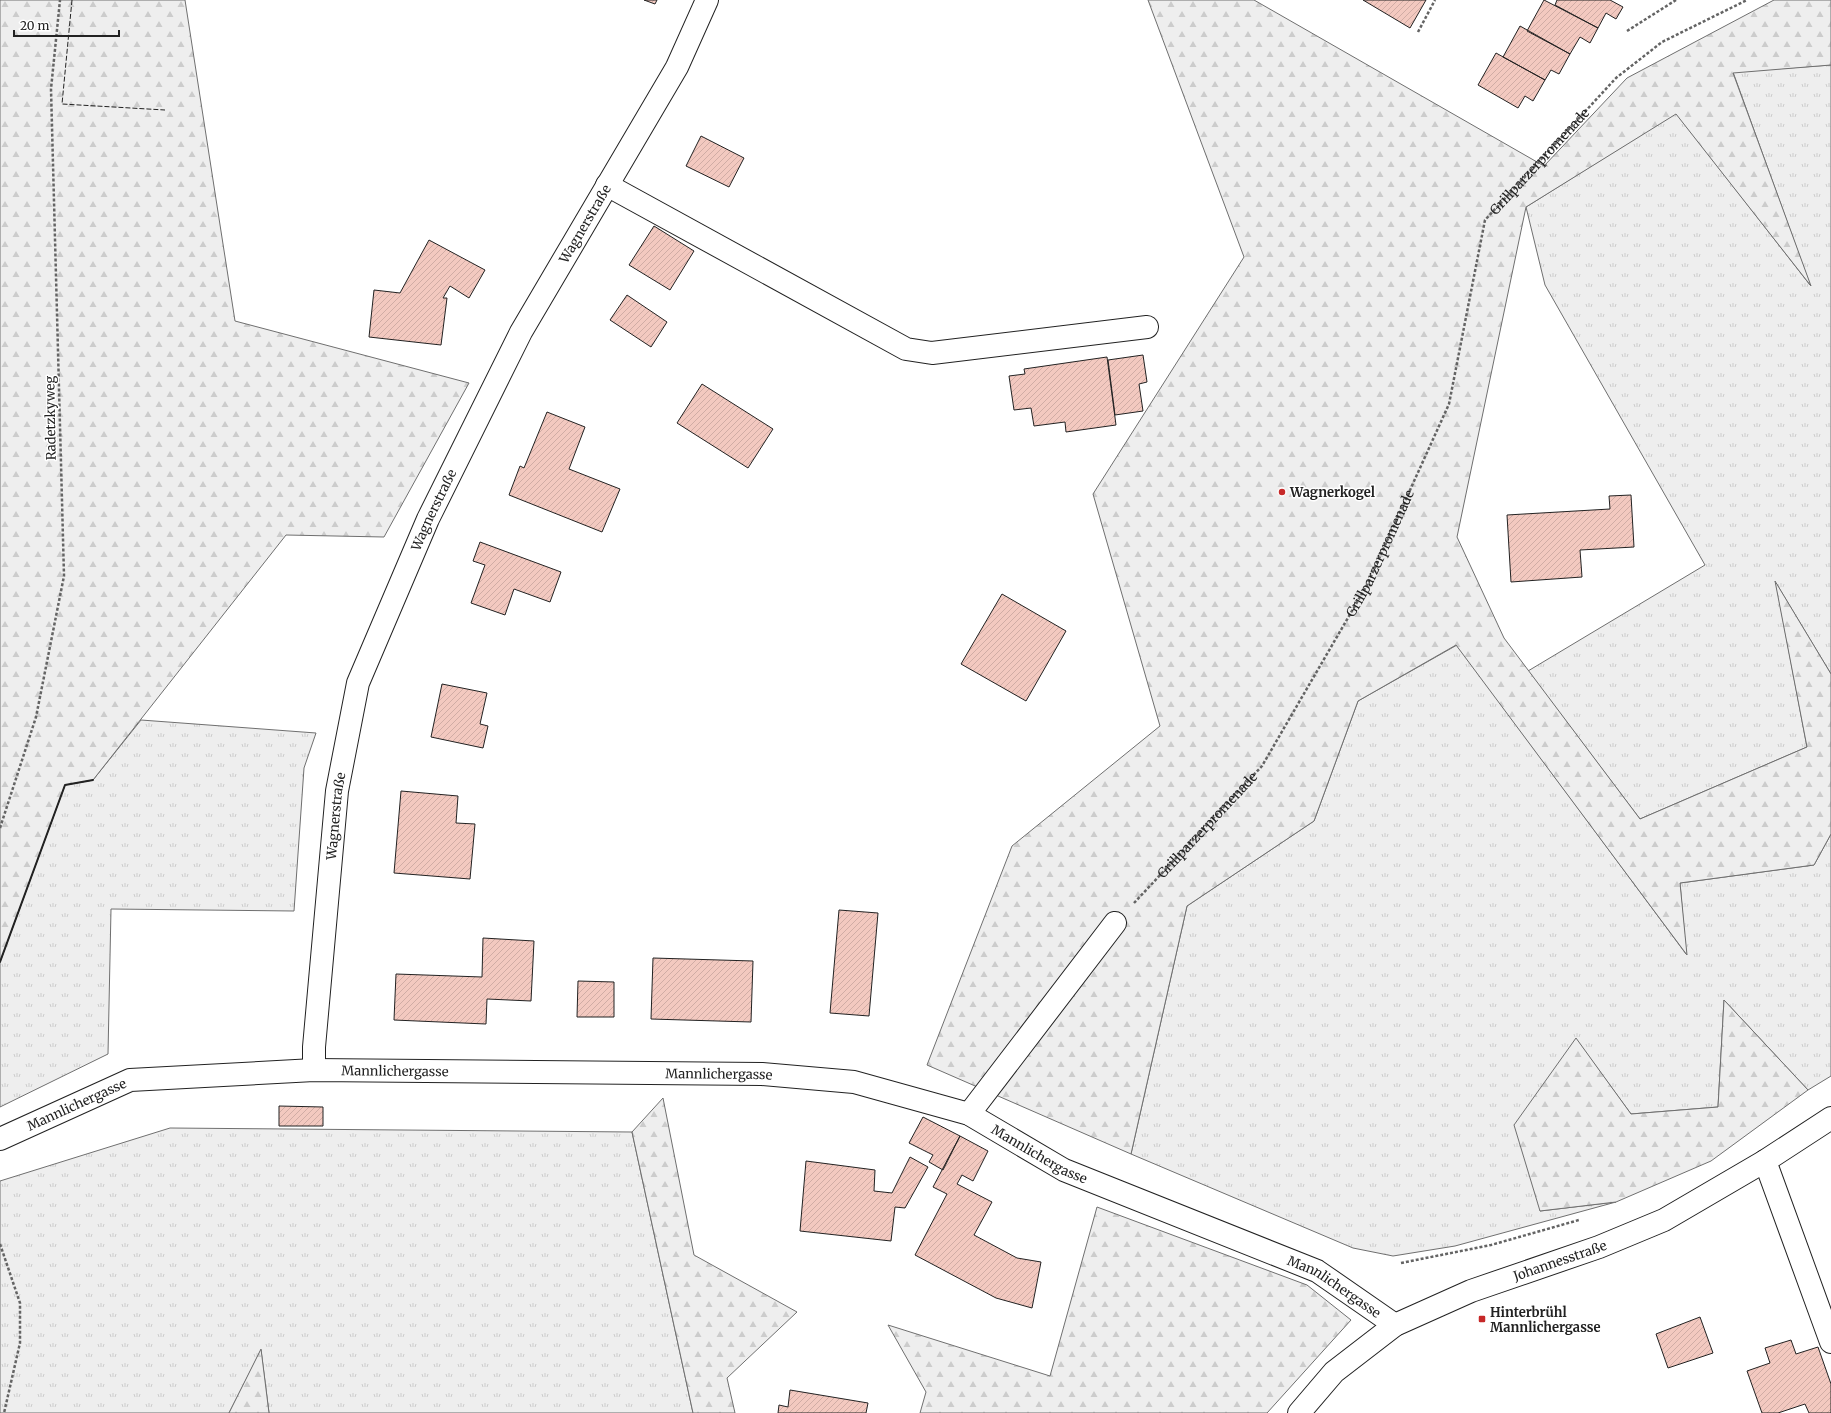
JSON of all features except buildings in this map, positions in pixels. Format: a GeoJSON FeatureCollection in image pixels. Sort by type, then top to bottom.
{"type":"FeatureCollection","features":[{"type":"Feature","properties":{"kind":"street","name":"Wagnerstraße"},"geometry":{"type":"LineString","coordinates":[[314,1070],[314,1047],[337,791],[358,683],[428,519],[517,339],[677,67],[708,0]]}},
{"type":"Feature","properties":{"kind":"street"},"geometry":{"type":"LineString","coordinates":[[607,185],[906,349],[932,353],[1147,327]]}},
{"type":"Feature","properties":{"kind":"street"},"geometry":{"type":"LineString","coordinates":[[969,1114],[1115,923]]}},
{"type":"Feature","properties":{"kind":"street","name":"Mannlichergasse"},"geometry":{"type":"LineString","coordinates":[[0,1139],[130,1080],[314,1070],[762,1074],[854,1082],[969,1114],[1064,1170],[1317,1271],[1395,1325]]}},
{"type":"Feature","properties":{"kind":"street","name":"Johannesstraße"},"geometry":{"type":"LineString","coordinates":[[1299,1413],[1334,1372],[1395,1325],[1471,1291],[1599,1248],[1664,1220],[1765,1161],[1831,1118]]}},
{"type":"Feature","properties":{"kind":"street"},"geometry":{"type":"LineString","coordinates":[[1765,1161],[1831,1342]]}},
{"type":"Feature","properties":{"kind":"path","name":"Radetzkyweg"},"geometry":{"type":"LineString","coordinates":[[0,828],[36,717],[64,576],[51,88],[60,0]]}},
{"type":"Feature","properties":{"kind":"path"},"geometry":{"type":"LineString","coordinates":[[1418,32],[1436,0]]}},
{"type":"Feature","properties":{"kind":"path"},"geometry":{"type":"LineString","coordinates":[[1627,31],[1676,0]]}},
{"type":"Feature","properties":{"kind":"path","name":"Grillparzerpromenade"},"geometry":{"type":"LineString","coordinates":[[1115,923],[1262,766],[1367,585],[1449,404],[1485,220],[1616,78],[1662,42],[1747,0]]}},
{"type":"Feature","properties":{"kind":"path"},"geometry":{"type":"LineString","coordinates":[[1401,1263],[1491,1245],[1583,1219]]}},
{"type":"Feature","properties":{"kind":"path"},"geometry":{"type":"LineString","coordinates":[[0,1244],[20,1303],[20,1343],[4,1413]]}},
{"type":"Feature","properties":{"kind":"green space"},"geometry":{"type":"Polygon","coordinates":[[[0,0],[185,0],[235,321],[469,383],[384,537],[286,535],[93,780],[65,785],[0,962],[0,0]]]}},
{"type":"Feature","properties":{"kind":"green space"},"geometry":{"type":"Polygon","coordinates":[[[1148,0],[1254,0],[1544,166],[1627,78],[1774,0],[1831,0],[1831,65],[1733,73],[1811,286],[1676,114],[1526,207],[1457,537],[1504,638],[1640,819],[1807,747],[1775,581],[1831,674],[1831,834],[1814,865],[1680,883],[1687,955],[1456,645],[1358,701],[1314,821],[1187,906],[1131,1154],[927,1065],[1012,846],[1160,726],[1093,494],[1244,257],[1148,0]]]}},
{"type":"Feature","properties":{"kind":"green space"},"geometry":{"type":"Polygon","coordinates":[[[1831,65],[1831,674],[1776,583],[1807,747],[1640,819],[1528,671],[1705,565],[1545,285],[1526,207],[1676,113],[1810,285],[1733,72],[1831,65]]]}},
{"type":"Feature","properties":{"kind":"green space"},"geometry":{"type":"Polygon","coordinates":[[[1457,645],[1686,954],[1680,883],[1814,865],[1831,834],[1831,1076],[1808,1090],[1724,1000],[1718,1107],[1631,1114],[1576,1039],[1540,1211],[1616,1202],[1455,1246],[1393,1256],[1353,1248],[1131,1154],[1187,906],[1314,821],[1358,701],[1457,645]]]}},
{"type":"Feature","properties":{"kind":"green space"},"geometry":{"type":"Polygon","coordinates":[[[141,720],[316,733],[304,768],[294,911],[111,909],[108,1054],[0,1107],[0,962],[65,785],[93,780],[141,720]]]}},
{"type":"Feature","properties":{"kind":"green space"},"geometry":{"type":"Polygon","coordinates":[[[1724,1000],[1808,1090],[1711,1161],[1616,1202],[1540,1211],[1514,1125],[1576,1038],[1631,1114],[1718,1107],[1724,1000]]]}},
{"type":"Feature","properties":{"kind":"green space"},"geometry":{"type":"Polygon","coordinates":[[[663,1098],[694,1255],[797,1312],[727,1378],[735,1413],[693,1413],[632,1132],[663,1098]]]}},
{"type":"Feature","properties":{"kind":"green space"},"geometry":{"type":"Polygon","coordinates":[[[170,1128],[632,1132],[693,1413],[269,1413],[261,1350],[229,1413],[0,1413],[0,1181],[170,1128]]]}},
{"type":"Feature","properties":{"kind":"green space"},"geometry":{"type":"Polygon","coordinates":[[[1097,1207],[1307,1285],[1351,1320],[1267,1413],[920,1413],[926,1392],[888,1325],[1050,1376],[1097,1207]]]}},
{"type":"Feature","properties":{"kind":"green space"},"geometry":{"type":"Polygon","coordinates":[[[261,1349],[269,1413],[229,1413],[261,1349]]]}},
{"type":"Feature","properties":{"kind":"fence"},"geometry":{"type":"LineString","coordinates":[[72,0],[62,104],[165,110]]}},
{"type":"Feature","properties":{"kind":"wall"},"geometry":{"type":"LineString","coordinates":[[0,962],[65,785],[93,780]]}},
{"type":"Feature","properties":{"kind":"place","name":"Wagnerkogel"},"geometry":{"type":"Point","coordinates":[1282,492]}},
{"type":"Feature","properties":{"kind":"place","name":"Hinterbrühl Mannlichergasse"},"geometry":{"type":"Point","coordinates":[1482,1319]}}]}
